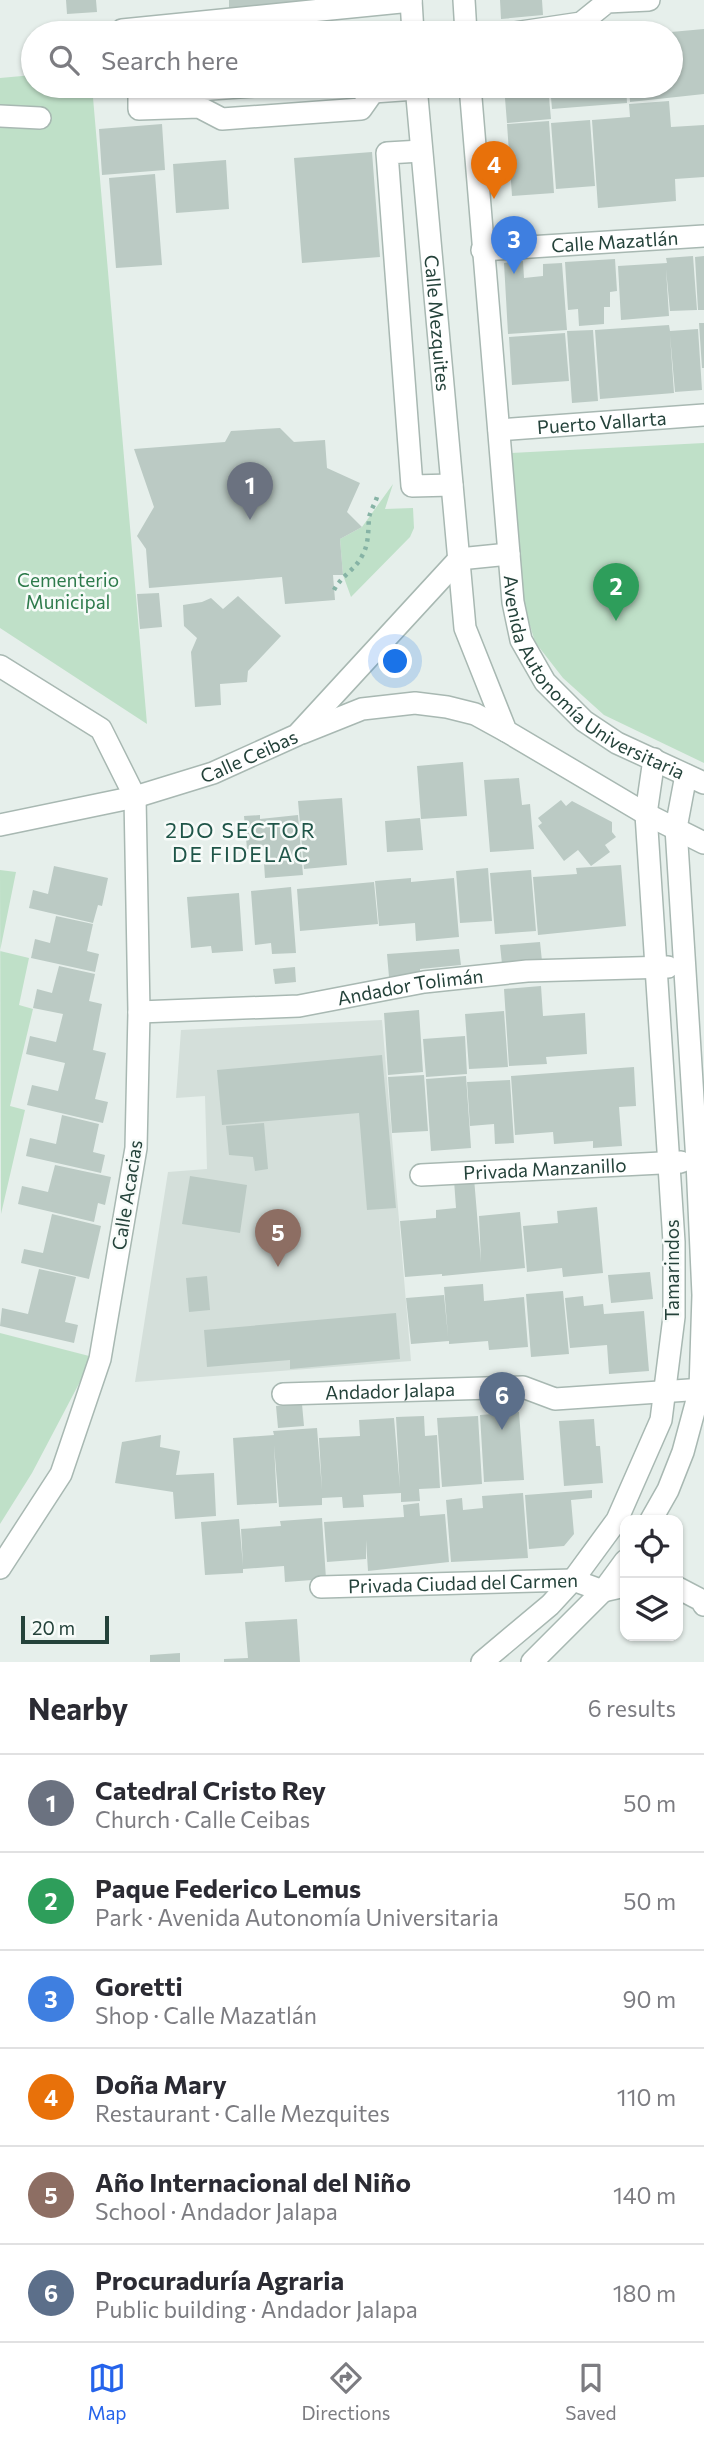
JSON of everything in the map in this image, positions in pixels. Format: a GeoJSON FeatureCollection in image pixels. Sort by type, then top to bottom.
{"type":"FeatureCollection","features":[{"type":"Feature","properties":{"kind":"street"},"geometry":{"type":"LineString","coordinates":[[464,0],[465,21]]}},
{"type":"Feature","properties":{"kind":"street"},"geometry":{"type":"LineString","coordinates":[[584,21],[607,2],[649,0]]}},
{"type":"Feature","properties":{"kind":"street"},"geometry":{"type":"LineString","coordinates":[[212,21],[411,1],[412,21]]}},
{"type":"Feature","properties":{"kind":"street"},"geometry":{"type":"LineString","coordinates":[[139,98],[139,109],[199,107],[222,119],[361,109],[366,98]]}},
{"type":"Feature","properties":{"kind":"street","name":"Calle Mezquites"},"geometry":{"type":"LineString","coordinates":[[417,98],[459,559]]}},
{"type":"Feature","properties":{"kind":"street"},"geometry":{"type":"LineString","coordinates":[[471,98],[509,554],[459,559],[465,628],[506,731]]}},
{"type":"Feature","properties":{"kind":"street"},"geometry":{"type":"LineString","coordinates":[[0,116],[40,118]]}},
{"type":"Feature","properties":{"kind":"street"},"geometry":{"type":"LineString","coordinates":[[421,151],[387,153],[412,486],[452,485]]}},
{"type":"Feature","properties":{"kind":"street","name":"Calle Mazatlán"},"geometry":{"type":"LineString","coordinates":[[482,250],[704,236]]}},
{"type":"Feature","properties":{"kind":"street","name":"Puerto Vallarta"},"geometry":{"type":"LineString","coordinates":[[499,429],[704,415]]}},
{"type":"Feature","properties":{"kind":"street","name":"Avenida Autonomía Universitaria"},"geometry":{"type":"LineString","coordinates":[[509,554],[513,602],[521,640],[545,682],[584,721],[617,743],[695,779]]}},
{"type":"Feature","properties":{"kind":"street","name":"Calle Ceibas"},"geometry":{"type":"LineString","coordinates":[[0,825],[135,797],[213,773],[297,735],[459,559]]}},
{"type":"Feature","properties":{"kind":"street"},"geometry":{"type":"LineString","coordinates":[[0,666],[101,729],[135,797]]}},
{"type":"Feature","properties":{"kind":"street"},"geometry":{"type":"LineString","coordinates":[[297,735],[362,709],[415,703],[475,713],[646,814],[704,843]]}},
{"type":"Feature","properties":{"kind":"street","name":"Tamarindos"},"geometry":{"type":"LineString","coordinates":[[482,1662],[550,1605],[573,1580],[617,1520],[662,1420],[674,1317],[674,1242],[646,814],[654,759]]}},
{"type":"Feature","properties":{"kind":"street","name":"Tamarindos"},"geometry":{"type":"LineString","coordinates":[[654,1515],[697,1439],[702,1389],[704,1295],[701,1162],[684,967],[676,828],[695,779]]}},
{"type":"Feature","properties":{"kind":"street","name":"Calle Acacias"},"geometry":{"type":"LineString","coordinates":[[0,1568],[61,1474],[100,1359],[136,1147],[139,1012],[135,797]]}},
{"type":"Feature","properties":{"kind":"street","name":"Andador Tolimán"},"geometry":{"type":"LineString","coordinates":[[139,1012],[299,1006],[424,982],[527,971],[684,967]]}},
{"type":"Feature","properties":{"kind":"street","name":"Privada Manzanillo"},"geometry":{"type":"LineString","coordinates":[[421,1175],[701,1162]]}},
{"type":"Feature","properties":{"kind":"street","name":"Andador Jalapa"},"geometry":{"type":"LineString","coordinates":[[283,1394],[523,1387],[555,1399],[702,1389]]}},
{"type":"Feature","properties":{"kind":"street"},"geometry":{"type":"LineString","coordinates":[[662,1420],[697,1439]]}},
{"type":"Feature","properties":{"kind":"street"},"geometry":{"type":"LineString","coordinates":[[532,1662],[603,1591],[620,1568]]}},
{"type":"Feature","properties":{"kind":"street","name":"Privada Ciudad del Carmen"},"geometry":{"type":"LineString","coordinates":[[321,1587],[573,1580],[603,1591]]}},
{"type":"Feature","properties":{"kind":"street"},"geometry":{"type":"LineString","coordinates":[[603,1591],[620,1587]]}},
{"type":"Feature","properties":{"kind":"street"},"geometry":{"type":"LineString","coordinates":[[683,1590],[704,1605]]}},
{"type":"Feature","properties":{"kind":"path"},"geometry":{"type":"LineString","coordinates":[[334,590],[340,578],[361,558],[369,534],[369,515],[377,497]]}},
{"type":"Feature","properties":{"kind":"shaded area"},"geometry":{"type":"Polygon","coordinates":[[[382,1020],[411,1361],[135,1382],[168,1172],[207,1169],[205,1096],[176,1098],[181,1030],[382,1020]]]}},
{"type":"Feature","properties":{"kind":"green space","name":"Cementerio Municipal"},"geometry":{"type":"Polygon","coordinates":[[[21,76],[21,98],[93,98],[147,724],[0,628],[0,78],[21,76]]]}},
{"type":"Feature","properties":{"kind":"green space"},"geometry":{"type":"Polygon","coordinates":[[[704,443],[704,763],[604,715],[563,678],[535,642],[522,599],[511,453],[704,443]]]}},
{"type":"Feature","properties":{"kind":"green space"},"geometry":{"type":"Polygon","coordinates":[[[393,484],[385,509],[413,508],[414,528],[410,537],[351,597],[343,575],[340,539],[362,527],[393,484]]]}},
{"type":"Feature","properties":{"kind":"green space"},"geometry":{"type":"Polygon","coordinates":[[[0,870],[16,872],[0,950],[0,870]]]}},
{"type":"Feature","properties":{"kind":"green space"},"geometry":{"type":"Polygon","coordinates":[[[0,951],[29,958],[19,1005],[33,1009],[10,1106],[25,1110],[1,1214],[0,951]]]}},
{"type":"Feature","properties":{"kind":"green space"},"geometry":{"type":"Polygon","coordinates":[[[0,1333],[93,1357],[32,1473],[0,1524],[0,1333]]]}},
{"type":"Feature","properties":{"kind":"building"},"geometry":{"type":"Polygon","coordinates":[[[66,0],[96,0],[97,12],[67,14],[66,0]]]}},
{"type":"Feature","properties":{"kind":"building"},"geometry":{"type":"Polygon","coordinates":[[[229,0],[305,0],[305,4],[229,9],[229,0]]]}},
{"type":"Feature","properties":{"kind":"building"},"geometry":{"type":"Polygon","coordinates":[[[500,0],[542,0],[543,15],[501,19],[500,0]]]}},
{"type":"Feature","properties":{"kind":"building"},"geometry":{"type":"Polygon","coordinates":[[[704,29],[704,94],[683,96],[683,31],[704,29]]]}},
{"type":"Feature","properties":{"kind":"building"},"geometry":{"type":"Polygon","coordinates":[[[505,98],[549,98],[551,119],[507,123],[505,98]]]}},
{"type":"Feature","properties":{"kind":"building"},"geometry":{"type":"Polygon","coordinates":[[[551,98],[627,98],[627,103],[552,109],[551,98]]]}},
{"type":"Feature","properties":{"kind":"building"},"geometry":{"type":"Polygon","coordinates":[[[630,98],[667,98],[630,102],[630,98]]]}},
{"type":"Feature","properties":{"kind":"building"},"geometry":{"type":"Polygon","coordinates":[[[669,101],[671,127],[704,125],[704,177],[675,179],[676,201],[598,208],[592,120],[630,117],[629,104],[669,101]]]}},
{"type":"Feature","properties":{"kind":"building"},"geometry":{"type":"Polygon","coordinates":[[[590,120],[595,186],[556,189],[551,123],[590,120]]]}},
{"type":"Feature","properties":{"kind":"building"},"geometry":{"type":"Polygon","coordinates":[[[549,121],[554,193],[512,196],[507,124],[549,121]]]}},
{"type":"Feature","properties":{"kind":"building"},"geometry":{"type":"Polygon","coordinates":[[[162,124],[165,170],[102,175],[99,129],[162,124]]]}},
{"type":"Feature","properties":{"kind":"building"},"geometry":{"type":"Polygon","coordinates":[[[372,152],[380,257],[302,263],[294,158],[372,152]]]}},
{"type":"Feature","properties":{"kind":"building"},"geometry":{"type":"Polygon","coordinates":[[[226,160],[229,209],[176,213],[173,164],[226,160]]]}},
{"type":"Feature","properties":{"kind":"building"},"geometry":{"type":"Polygon","coordinates":[[[155,174],[162,265],[116,268],[109,178],[155,174]]]}},
{"type":"Feature","properties":{"kind":"building"},"geometry":{"type":"Polygon","coordinates":[[[693,256],[697,310],[670,311],[666,269],[669,316],[621,320],[618,266],[667,263],[666,258],[693,256]]]}},
{"type":"Feature","properties":{"kind":"building"},"geometry":{"type":"Polygon","coordinates":[[[704,256],[704,310],[698,310],[695,257],[704,256]]]}},
{"type":"Feature","properties":{"kind":"building"},"geometry":{"type":"Polygon","coordinates":[[[615,259],[617,291],[610,292],[610,307],[604,307],[604,324],[579,326],[578,309],[568,310],[565,262],[615,259]]]}},
{"type":"Feature","properties":{"kind":"building"},"geometry":{"type":"Polygon","coordinates":[[[523,261],[524,278],[543,276],[543,264],[562,263],[567,330],[508,334],[504,263],[523,261]]]}},
{"type":"Feature","properties":{"kind":"building"},"geometry":{"type":"Polygon","coordinates":[[[699,323],[704,323],[704,368],[702,368],[699,323]]]}},
{"type":"Feature","properties":{"kind":"building"},"geometry":{"type":"Polygon","coordinates":[[[669,325],[670,331],[698,329],[702,390],[675,392],[670,335],[674,393],[600,399],[595,330],[669,325]]]}},
{"type":"Feature","properties":{"kind":"building"},"geometry":{"type":"Polygon","coordinates":[[[593,330],[598,401],[572,403],[567,331],[593,330]]]}},
{"type":"Feature","properties":{"kind":"building"},"geometry":{"type":"Polygon","coordinates":[[[565,333],[569,381],[512,385],[509,337],[565,333]]]}},
{"type":"Feature","properties":{"kind":"building"},"geometry":{"type":"Polygon","coordinates":[[[280,428],[294,442],[325,440],[327,468],[360,483],[347,512],[362,527],[340,539],[343,575],[333,575],[335,600],[285,604],[282,577],[149,588],[146,549],[137,536],[154,507],[134,449],[225,442],[231,431],[280,428]]]}},
{"type":"Feature","properties":{"kind":"building"},"geometry":{"type":"Polygon","coordinates":[[[159,593],[162,627],[140,629],[137,594],[159,593]]]}},
{"type":"Feature","properties":{"kind":"building"},"geometry":{"type":"Polygon","coordinates":[[[238,596],[281,636],[248,671],[247,682],[220,684],[221,705],[195,707],[191,652],[197,638],[184,626],[183,605],[211,598],[223,609],[238,596]]]}},
{"type":"Feature","properties":{"kind":"building"},"geometry":{"type":"Polygon","coordinates":[[[463,762],[467,816],[421,819],[417,766],[463,762]]]}},
{"type":"Feature","properties":{"kind":"building"},"geometry":{"type":"Polygon","coordinates":[[[519,778],[522,805],[530,804],[534,849],[490,852],[484,780],[519,778]]]}},
{"type":"Feature","properties":{"kind":"building"},"geometry":{"type":"Polygon","coordinates":[[[342,798],[347,865],[304,869],[298,801],[342,798]]]}},
{"type":"Feature","properties":{"kind":"building"},"geometry":{"type":"Polygon","coordinates":[[[561,800],[566,806],[572,801],[612,822],[612,832],[616,837],[605,845],[610,852],[591,866],[578,850],[564,861],[538,826],[542,823],[538,818],[561,800]]]}},
{"type":"Feature","properties":{"kind":"building"},"geometry":{"type":"Polygon","coordinates":[[[260,815],[260,819],[298,815],[303,875],[265,878],[263,848],[247,849],[244,816],[260,815]]]}},
{"type":"Feature","properties":{"kind":"building"},"geometry":{"type":"Polygon","coordinates":[[[420,818],[423,850],[387,852],[385,821],[420,818]]]}},
{"type":"Feature","properties":{"kind":"building"},"geometry":{"type":"Polygon","coordinates":[[[621,865],[626,926],[538,935],[533,877],[577,874],[576,868],[621,865]]]}},
{"type":"Feature","properties":{"kind":"building"},"geometry":{"type":"Polygon","coordinates":[[[54,866],[108,878],[102,906],[98,905],[93,923],[29,908],[33,890],[48,894],[54,866]]]}},
{"type":"Feature","properties":{"kind":"building"},"geometry":{"type":"Polygon","coordinates":[[[488,868],[492,921],[460,923],[456,871],[488,868]]]}},
{"type":"Feature","properties":{"kind":"building"},"geometry":{"type":"Polygon","coordinates":[[[531,870],[536,931],[495,934],[490,873],[531,870]]]}},
{"type":"Feature","properties":{"kind":"building"},"geometry":{"type":"Polygon","coordinates":[[[411,878],[411,882],[454,878],[459,937],[416,941],[415,923],[379,926],[375,881],[411,878]]]}},
{"type":"Feature","properties":{"kind":"building"},"geometry":{"type":"Polygon","coordinates":[[[374,882],[378,924],[300,931],[297,889],[374,882]]]}},
{"type":"Feature","properties":{"kind":"building"},"geometry":{"type":"Polygon","coordinates":[[[291,887],[296,953],[272,954],[271,943],[255,945],[251,891],[291,887]]]}},
{"type":"Feature","properties":{"kind":"building"},"geometry":{"type":"Polygon","coordinates":[[[239,893],[243,951],[212,953],[211,946],[191,948],[187,897],[239,893]]]}},
{"type":"Feature","properties":{"kind":"building"},"geometry":{"type":"Polygon","coordinates":[[[56,916],[93,924],[87,951],[99,954],[95,972],[31,958],[35,939],[50,943],[56,916]]]}},
{"type":"Feature","properties":{"kind":"building"},"geometry":{"type":"Polygon","coordinates":[[[540,942],[542,961],[502,964],[500,945],[540,942]]]}},
{"type":"Feature","properties":{"kind":"building"},"geometry":{"type":"Polygon","coordinates":[[[459,949],[461,965],[420,969],[420,974],[389,977],[387,954],[459,949]]]}},
{"type":"Feature","properties":{"kind":"building"},"geometry":{"type":"Polygon","coordinates":[[[59,966],[95,974],[89,1001],[102,1004],[93,1050],[106,1053],[95,1099],[108,1102],[103,1123],[27,1105],[32,1085],[58,1091],[65,1063],[26,1054],[30,1036],[56,1042],[63,1014],[33,1008],[37,989],[52,993],[59,966]]]}},
{"type":"Feature","properties":{"kind":"building"},"geometry":{"type":"Polygon","coordinates":[[[295,967],[296,982],[275,984],[273,969],[295,967]]]}},
{"type":"Feature","properties":{"kind":"building"},"geometry":{"type":"Polygon","coordinates":[[[541,986],[543,1016],[585,1013],[587,1054],[546,1057],[547,1064],[509,1066],[504,989],[541,986]]]}},
{"type":"Feature","properties":{"kind":"building"},"geometry":{"type":"Polygon","coordinates":[[[419,1010],[423,1072],[388,1075],[384,1013],[419,1010]]]}},
{"type":"Feature","properties":{"kind":"building"},"geometry":{"type":"Polygon","coordinates":[[[504,1011],[508,1067],[469,1069],[465,1014],[504,1011]]]}},
{"type":"Feature","properties":{"kind":"building"},"geometry":{"type":"Polygon","coordinates":[[[465,1036],[467,1074],[426,1077],[423,1039],[465,1036]]]}},
{"type":"Feature","properties":{"kind":"building"},"geometry":{"type":"Polygon","coordinates":[[[382,1055],[396,1208],[367,1210],[359,1113],[222,1125],[217,1070],[382,1055]]]}},
{"type":"Feature","properties":{"kind":"building"},"geometry":{"type":"Polygon","coordinates":[[[634,1067],[636,1106],[619,1107],[622,1146],[593,1148],[593,1141],[554,1144],[553,1132],[515,1135],[511,1076],[634,1067]]]}},
{"type":"Feature","properties":{"kind":"building"},"geometry":{"type":"Polygon","coordinates":[[[424,1075],[428,1131],[392,1133],[388,1077],[424,1075]]]}},
{"type":"Feature","properties":{"kind":"building"},"geometry":{"type":"Polygon","coordinates":[[[466,1076],[471,1148],[431,1151],[426,1079],[466,1076]]]}},
{"type":"Feature","properties":{"kind":"building"},"geometry":{"type":"Polygon","coordinates":[[[510,1080],[514,1143],[495,1144],[494,1124],[470,1126],[467,1082],[510,1080]]]}},
{"type":"Feature","properties":{"kind":"building"},"geometry":{"type":"Polygon","coordinates":[[[62,1115],[99,1124],[93,1152],[105,1155],[101,1173],[26,1156],[30,1138],[56,1144],[62,1115]]]}},
{"type":"Feature","properties":{"kind":"building"},"geometry":{"type":"Polygon","coordinates":[[[264,1123],[268,1169],[255,1171],[253,1157],[229,1155],[226,1126],[264,1123]]]}},
{"type":"Feature","properties":{"kind":"building"},"geometry":{"type":"Polygon","coordinates":[[[55,1165],[111,1177],[105,1205],[98,1203],[94,1222],[18,1204],[22,1186],[48,1192],[55,1165]]]}},
{"type":"Feature","properties":{"kind":"building"},"geometry":{"type":"Polygon","coordinates":[[[190,1176],[247,1185],[240,1233],[182,1224],[190,1176]]]}},
{"type":"Feature","properties":{"kind":"building"},"geometry":{"type":"Polygon","coordinates":[[[474,1178],[481,1262],[479,1216],[520,1212],[525,1268],[405,1277],[400,1221],[436,1218],[436,1210],[456,1208],[454,1180],[474,1178]]]}},
{"type":"Feature","properties":{"kind":"building"},"geometry":{"type":"Polygon","coordinates":[[[597,1207],[603,1273],[563,1277],[562,1268],[527,1272],[523,1226],[558,1223],[557,1211],[597,1207]]]}},
{"type":"Feature","properties":{"kind":"building"},"geometry":{"type":"Polygon","coordinates":[[[52,1214],[101,1226],[89,1279],[21,1263],[24,1249],[43,1253],[52,1214]]]}},
{"type":"Feature","properties":{"kind":"building"},"geometry":{"type":"Polygon","coordinates":[[[39,1269],[76,1277],[65,1322],[78,1325],[74,1343],[0,1326],[2,1308],[28,1314],[39,1269]]]}},
{"type":"Feature","properties":{"kind":"building"},"geometry":{"type":"Polygon","coordinates":[[[650,1272],[653,1299],[611,1303],[608,1275],[650,1272]]]}},
{"type":"Feature","properties":{"kind":"building"},"geometry":{"type":"Polygon","coordinates":[[[207,1276],[210,1310],[189,1312],[186,1278],[207,1276]]]}},
{"type":"Feature","properties":{"kind":"building"},"geometry":{"type":"Polygon","coordinates":[[[483,1284],[484,1301],[524,1297],[528,1347],[489,1350],[488,1341],[411,1344],[406,1298],[444,1295],[448,1336],[444,1287],[483,1284]]]}},
{"type":"Feature","properties":{"kind":"building"},"geometry":{"type":"Polygon","coordinates":[[[563,1291],[569,1354],[531,1357],[526,1294],[563,1291]]]}},
{"type":"Feature","properties":{"kind":"building"},"geometry":{"type":"Polygon","coordinates":[[[583,1296],[584,1306],[603,1304],[604,1314],[644,1311],[649,1371],[609,1374],[607,1345],[570,1348],[565,1298],[583,1296]]]}},
{"type":"Feature","properties":{"kind":"building"},"geometry":{"type":"Polygon","coordinates":[[[396,1313],[400,1359],[290,1369],[290,1360],[207,1367],[204,1330],[396,1313]]]}},
{"type":"Feature","properties":{"kind":"building"},"geometry":{"type":"Polygon","coordinates":[[[302,1404],[304,1426],[278,1428],[276,1406],[302,1404]]]}},
{"type":"Feature","properties":{"kind":"building"},"geometry":{"type":"Polygon","coordinates":[[[519,1412],[524,1480],[484,1482],[480,1415],[519,1412]]]}},
{"type":"Feature","properties":{"kind":"building"},"geometry":{"type":"Polygon","coordinates":[[[424,1416],[425,1436],[437,1435],[440,1488],[419,1489],[420,1501],[401,1502],[401,1493],[363,1495],[364,1507],[343,1508],[342,1497],[322,1498],[322,1505],[279,1507],[274,1445],[277,1503],[237,1505],[233,1438],[274,1435],[273,1431],[317,1428],[322,1490],[319,1438],[360,1436],[359,1420],[394,1418],[400,1488],[396,1417],[424,1416]]]}},
{"type":"Feature","properties":{"kind":"building"},"geometry":{"type":"Polygon","coordinates":[[[478,1416],[482,1484],[442,1487],[437,1418],[478,1416]]]}},
{"type":"Feature","properties":{"kind":"building"},"geometry":{"type":"Polygon","coordinates":[[[594,1419],[596,1446],[600,1446],[603,1483],[564,1486],[559,1421],[594,1419]]]}},
{"type":"Feature","properties":{"kind":"building"},"geometry":{"type":"Polygon","coordinates":[[[161,1435],[160,1447],[180,1451],[176,1475],[214,1473],[216,1516],[175,1519],[173,1492],[115,1483],[122,1442],[161,1435]]]}},
{"type":"Feature","properties":{"kind":"building"},"geometry":{"type":"Polygon","coordinates":[[[592,1490],[592,1498],[571,1500],[574,1534],[564,1546],[529,1549],[525,1495],[592,1490]]]}},
{"type":"Feature","properties":{"kind":"building"},"geometry":{"type":"Polygon","coordinates":[[[523,1493],[528,1558],[451,1562],[446,1500],[462,1498],[463,1510],[483,1508],[482,1496],[523,1493]]]}},
{"type":"Feature","properties":{"kind":"building"},"geometry":{"type":"Polygon","coordinates":[[[419,1503],[420,1516],[445,1514],[449,1562],[368,1571],[366,1540],[366,1559],[327,1562],[324,1522],[404,1517],[403,1505],[419,1503]]]}},
{"type":"Feature","properties":{"kind":"building"},"geometry":{"type":"Polygon","coordinates":[[[322,1518],[326,1579],[285,1582],[284,1566],[243,1569],[243,1573],[205,1575],[201,1522],[239,1519],[243,1566],[241,1529],[281,1526],[280,1521],[322,1518]]]}},
{"type":"Feature","properties":{"kind":"building"},"geometry":{"type":"Polygon","coordinates":[[[297,1619],[300,1662],[224,1662],[224,1659],[248,1658],[245,1622],[297,1619]]]}},
{"type":"Feature","properties":{"kind":"building"},"geometry":{"type":"Polygon","coordinates":[[[180,1653],[180,1662],[150,1662],[150,1655],[180,1653]]]}},
{"type":"Feature","properties":{"kind":"place","name":"Doña Mary"},"geometry":{"type":"Point","coordinates":[494,199]}},
{"type":"Feature","properties":{"kind":"place","name":"Goretti"},"geometry":{"type":"Point","coordinates":[514,274]}},
{"type":"Feature","properties":{"kind":"place","name":"Catedral Cristo Rey"},"geometry":{"type":"Point","coordinates":[250,520]}},
{"type":"Feature","properties":{"kind":"place","name":"Paque Federico Lemus"},"geometry":{"type":"Point","coordinates":[616,621]}},
{"type":"Feature","properties":{"kind":"place","name":"Año Internacional del Niño"},"geometry":{"type":"Point","coordinates":[278,1267]}},
{"type":"Feature","properties":{"kind":"place","name":"Procuraduría Agraria"},"geometry":{"type":"Point","coordinates":[502,1430]}},
{"type":"Feature","properties":{"kind":"district","name":"2DO SECTOR DE FIDELAC"},"geometry":{"type":"Point","coordinates":[241,843]}}]}
